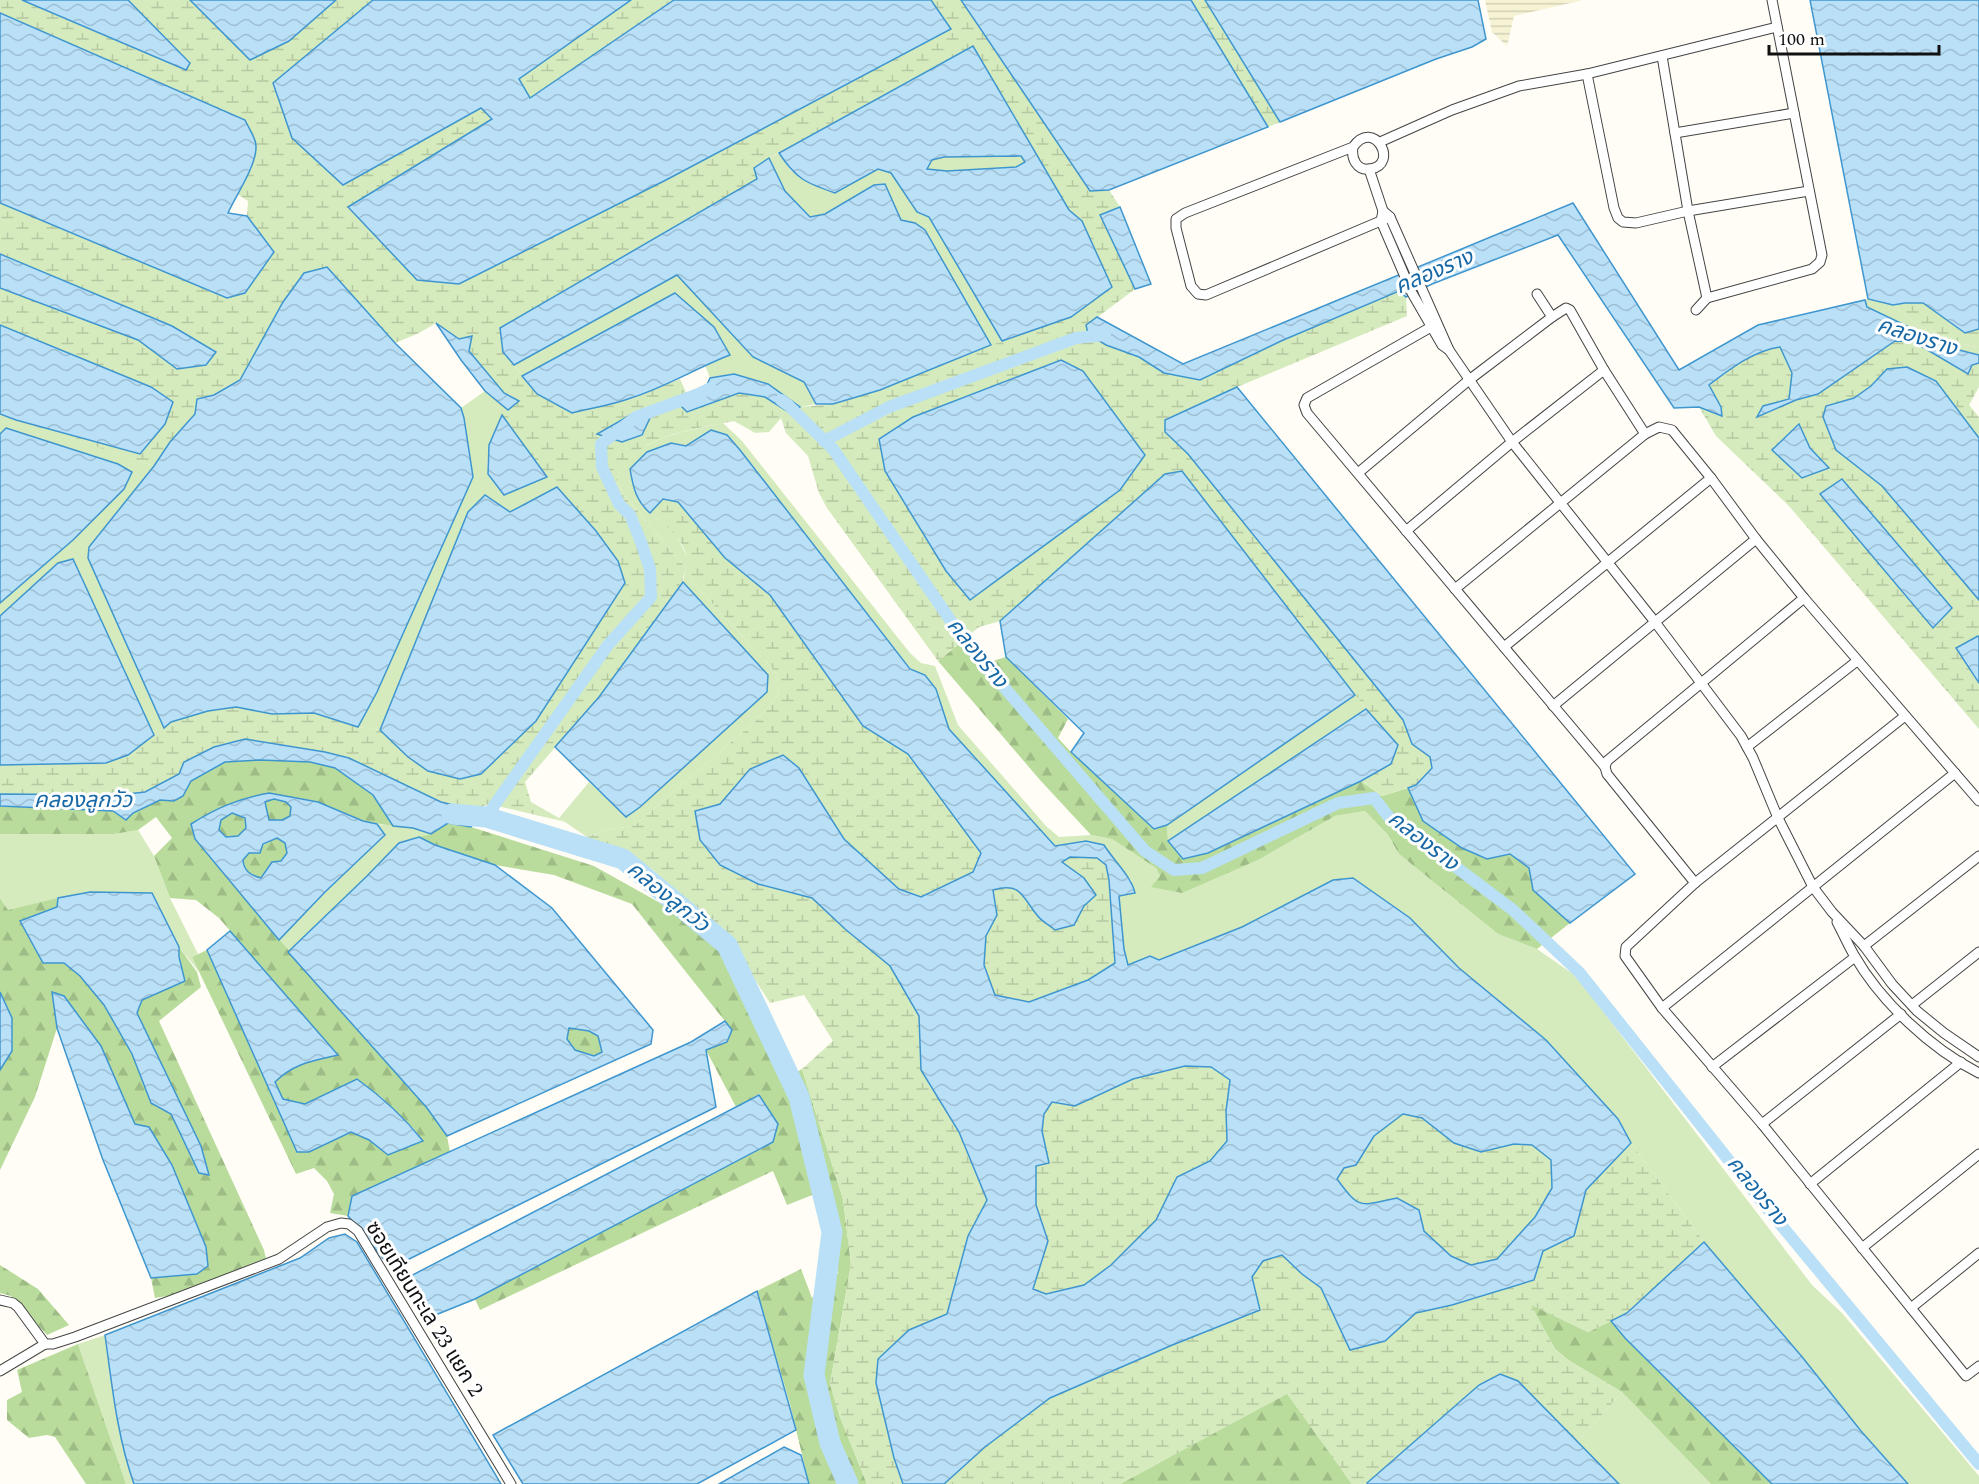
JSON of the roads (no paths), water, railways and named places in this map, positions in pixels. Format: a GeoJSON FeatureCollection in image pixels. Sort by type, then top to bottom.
{"type":"FeatureCollection","features":[{"type":"Feature","properties":{"kind":"street"},"geometry":{"type":"LineString","coordinates":[[1696,310],[1707,298],[1812,269],[1820,262],[1822,255],[1772,0]]}},
{"type":"Feature","properties":{"kind":"street"},"geometry":{"type":"LineString","coordinates":[[1385,217],[1206,295],[1198,294],[1191,286],[1176,228],[1176,219],[1185,213],[1353,147],[1360,140],[1370,138],[1380,142],[1452,110],[1519,86],[1587,74],[1777,27]]}},
{"type":"Feature","properties":{"kind":"street"},"geometry":{"type":"LineString","coordinates":[[1662,56],[1688,211],[1707,298]]}},
{"type":"Feature","properties":{"kind":"street"},"geometry":{"type":"LineString","coordinates":[[1587,74],[1614,208],[1618,218],[1623,222],[1636,223],[1688,211],[1809,191]]}},
{"type":"Feature","properties":{"kind":"street"},"geometry":{"type":"LineString","coordinates":[[1675,133],[1794,113]]}},
{"type":"Feature","properties":{"kind":"street"},"geometry":{"type":"LineString","coordinates":[[1353,147],[1355,163],[1364,169],[1369,169],[1382,162],[1384,152],[1380,142]]}},
{"type":"Feature","properties":{"kind":"street"},"geometry":{"type":"LineString","coordinates":[[1369,169],[1401,269],[1431,327],[1442,345],[1449,350]]}},
{"type":"Feature","properties":{"kind":"street"},"geometry":{"type":"LineString","coordinates":[[1385,217],[1412,265],[1449,350],[1469,380],[1512,442],[1655,622],[1741,736],[1753,758],[1778,818],[1813,887],[1911,1005],[1944,1033],[1979,1056]]}},
{"type":"Feature","properties":{"kind":"street"},"geometry":{"type":"LineString","coordinates":[[1537,294],[1552,317]]}},
{"type":"Feature","properties":{"kind":"street"},"geometry":{"type":"LineString","coordinates":[[1358,473],[1469,380],[1566,308],[1570,310],[1604,370],[1645,434]]}},
{"type":"Feature","properties":{"kind":"street"},"geometry":{"type":"LineString","coordinates":[[1431,327],[1307,398],[1304,405],[1306,413],[1605,767],[1607,774],[1695,883]]}},
{"type":"Feature","properties":{"kind":"street"},"geometry":{"type":"LineString","coordinates":[[1406,531],[1512,442],[1604,370]]}},
{"type":"Feature","properties":{"kind":"street"},"geometry":{"type":"LineString","coordinates":[[1455,590],[1645,434],[1659,427],[1672,430],[1804,598],[1979,801]]}},
{"type":"Feature","properties":{"kind":"street"},"geometry":{"type":"LineString","coordinates":[[1504,647],[1711,478]]}},
{"type":"Feature","properties":{"kind":"street"},"geometry":{"type":"LineString","coordinates":[[1553,706],[1756,539]]}},
{"type":"Feature","properties":{"kind":"street"},"geometry":{"type":"LineString","coordinates":[[1605,767],[1607,761],[1804,598]]}},
{"type":"Feature","properties":{"kind":"street"},"geometry":{"type":"LineString","coordinates":[[1747,747],[1857,661]]}},
{"type":"Feature","properties":{"kind":"street"},"geometry":{"type":"LineString","coordinates":[[1905,716],[1695,883],[1626,947],[1625,956],[1662,1008],[1762,1124],[1966,1376],[1979,1366]]}},
{"type":"Feature","properties":{"kind":"street"},"geometry":{"type":"LineString","coordinates":[[1662,1008],[1955,773]]}},
{"type":"Feature","properties":{"kind":"street"},"geometry":{"type":"LineString","coordinates":[[1864,946],[1979,856]]}},
{"type":"Feature","properties":{"kind":"street"},"geometry":{"type":"LineString","coordinates":[[1832,912],[1855,957],[1883,995],[1937,1046],[1979,1073]]}},
{"type":"Feature","properties":{"kind":"street"},"geometry":{"type":"LineString","coordinates":[[1911,1005],[1979,952]]}},
{"type":"Feature","properties":{"kind":"street"},"geometry":{"type":"LineString","coordinates":[[1712,1067],[1855,957]]}},
{"type":"Feature","properties":{"kind":"street"},"geometry":{"type":"LineString","coordinates":[[1762,1124],[1901,1014]]}},
{"type":"Feature","properties":{"kind":"street"},"geometry":{"type":"LineString","coordinates":[[1810,1184],[1961,1062]]}},
{"type":"Feature","properties":{"kind":"street"},"geometry":{"type":"LineString","coordinates":[[1862,1248],[1979,1154]]}},
{"type":"Feature","properties":{"kind":"street","name":"ซอยเทียนทะเล 23 แยก 2"},"geometry":{"type":"LineString","coordinates":[[49,1344],[75,1337],[279,1259],[327,1227],[340,1223],[349,1224],[358,1231],[511,1484]]}},
{"type":"Feature","properties":{"kind":"street"},"geometry":{"type":"LineString","coordinates":[[1911,1308],[1979,1253]]}},
{"type":"Feature","properties":{"kind":"street"},"geometry":{"type":"LineString","coordinates":[[0,1300],[13,1303],[18,1307],[49,1344],[0,1371]]}},
{"type":"Feature","properties":{"kind":"water"},"geometry":{"type":"Polygon","coordinates":[[[22,0],[128,0],[190,63],[186,70],[22,0]]]}},
{"type":"Feature","properties":{"kind":"water"},"geometry":{"type":"Polygon","coordinates":[[[190,0],[336,0],[289,41],[250,60],[190,0]]]}},
{"type":"Feature","properties":{"kind":"water"},"geometry":{"type":"Polygon","coordinates":[[[373,0],[631,0],[519,79],[530,98],[674,0],[931,0],[951,29],[666,180],[459,284],[417,280],[348,207],[492,119],[481,108],[343,185],[292,138],[273,83],[373,0]]]}},
{"type":"Feature","properties":{"kind":"water"},"geometry":{"type":"Polygon","coordinates":[[[961,0],[1191,0],[1268,127],[1109,190],[1090,191],[961,0]]]}},
{"type":"Feature","properties":{"kind":"water"},"geometry":{"type":"Polygon","coordinates":[[[1205,0],[1478,0],[1486,39],[1472,47],[1436,59],[1280,122],[1205,0]]]}},
{"type":"Feature","properties":{"kind":"water"},"geometry":{"type":"Polygon","coordinates":[[[1810,0],[1979,0],[1979,329],[1965,333],[1923,303],[1893,305],[1868,299],[1810,0]]]}},
{"type":"Feature","properties":{"kind":"water"},"geometry":{"type":"Polygon","coordinates":[[[0,13],[245,120],[255,140],[255,154],[250,171],[228,213],[247,216],[274,252],[245,293],[227,298],[0,203],[0,13]]]}},
{"type":"Feature","properties":{"kind":"water"},"geometry":{"type":"Polygon","coordinates":[[[973,46],[1069,210],[1082,221],[1112,287],[1071,317],[1002,341],[929,217],[917,212],[891,173],[878,169],[835,193],[802,179],[779,153],[973,46]],[[1021,156],[944,157],[932,160],[927,169],[947,171],[1016,167],[1025,162],[1021,156]]]}},
{"type":"Feature","properties":{"kind":"water"},"geometry":{"type":"Polygon","coordinates":[[[769,158],[785,191],[810,217],[825,214],[874,185],[885,184],[901,220],[915,223],[925,230],[991,345],[880,390],[833,404],[816,404],[804,382],[753,357],[677,275],[514,365],[503,352],[500,328],[757,179],[754,168],[769,158]]]}},
{"type":"Feature","properties":{"kind":"water"},"geometry":{"type":"Polygon","coordinates":[[[1573,203],[1679,370],[1758,325],[1865,300],[1867,307],[1955,349],[1979,355],[1979,363],[1972,365],[1968,374],[1914,342],[1895,341],[1818,394],[1796,400],[1757,417],[1763,406],[1789,399],[1792,373],[1780,347],[1760,352],[1709,385],[1721,407],[1722,416],[1699,407],[1674,408],[1558,235],[1432,284],[1406,297],[1399,291],[1281,341],[1200,380],[1164,373],[1139,357],[1106,345],[1088,334],[1086,325],[1097,317],[1183,364],[1573,203]]]}},
{"type":"Feature","properties":{"kind":"water"},"geometry":{"type":"Polygon","coordinates":[[[1120,207],[1151,284],[1135,289],[1100,215],[1120,207]]]}},
{"type":"Feature","properties":{"kind":"water"},"geometry":{"type":"Polygon","coordinates":[[[0,254],[172,326],[216,352],[206,365],[177,369],[138,340],[0,288],[0,254]]]}},
{"type":"Feature","properties":{"kind":"water"},"geometry":{"type":"Polygon","coordinates":[[[327,267],[395,343],[461,408],[473,477],[377,692],[358,727],[314,713],[272,714],[236,707],[208,711],[171,722],[164,728],[88,558],[89,547],[154,466],[170,442],[195,414],[197,399],[214,395],[240,380],[283,302],[304,273],[327,267]]]}},
{"type":"Feature","properties":{"kind":"water"},"geometry":{"type":"Polygon","coordinates":[[[675,293],[714,327],[730,355],[644,394],[617,403],[572,413],[537,394],[522,376],[675,293]]]}},
{"type":"Feature","properties":{"kind":"water"},"geometry":{"type":"Polygon","coordinates":[[[436,323],[459,339],[472,336],[469,351],[504,393],[519,401],[508,410],[485,391],[436,323]]]}},
{"type":"Feature","properties":{"kind":"water"},"geometry":{"type":"Polygon","coordinates":[[[0,325],[151,387],[173,402],[165,424],[140,454],[0,414],[0,325]]]}},
{"type":"Feature","properties":{"kind":"water"},"geometry":{"type":"Polygon","coordinates":[[[1061,360],[1083,371],[1145,455],[1120,490],[970,600],[946,571],[885,471],[879,439],[913,417],[1061,360]]]}},
{"type":"Feature","properties":{"kind":"water"},"geometry":{"type":"Polygon","coordinates":[[[1907,367],[1936,381],[1979,438],[1979,600],[1882,486],[1836,450],[1823,417],[1826,406],[1854,398],[1871,386],[1887,369],[1907,367]]]}},
{"type":"Feature","properties":{"kind":"water"},"geometry":{"type":"Polygon","coordinates":[[[734,374],[768,384],[800,407],[790,413],[765,397],[739,393],[687,412],[681,406],[705,389],[710,378],[734,374]]]}},
{"type":"Feature","properties":{"kind":"water"},"geometry":{"type":"Polygon","coordinates":[[[1237,387],[1635,874],[1570,923],[1533,890],[1529,868],[1510,854],[1487,859],[1462,848],[1423,821],[1408,788],[1416,785],[1432,768],[1430,757],[1412,744],[1403,720],[1188,454],[1165,432],[1165,420],[1237,387]]]}},
{"type":"Feature","properties":{"kind":"water"},"geometry":{"type":"Polygon","coordinates":[[[632,414],[650,418],[642,435],[622,442],[597,434],[632,414]]]}},
{"type":"Feature","properties":{"kind":"water"},"geometry":{"type":"Polygon","coordinates":[[[502,415],[547,477],[504,495],[488,474],[489,445],[502,415]]]}},
{"type":"Feature","properties":{"kind":"water"},"geometry":{"type":"Polygon","coordinates":[[[1799,424],[1810,448],[1829,468],[1802,478],[1772,450],[1799,424]]]}},
{"type":"Feature","properties":{"kind":"water"},"geometry":{"type":"Polygon","coordinates":[[[6,428],[118,464],[132,472],[124,489],[73,540],[0,603],[0,434],[6,428]]]}},
{"type":"Feature","properties":{"kind":"water"},"geometry":{"type":"Polygon","coordinates":[[[711,430],[727,435],[910,669],[925,675],[936,689],[949,729],[1055,846],[1086,841],[1104,845],[1126,875],[1135,893],[1119,896],[1124,949],[1128,965],[1150,956],[1159,960],[1242,927],[1333,880],[1353,878],[1410,918],[1459,968],[1546,1040],[1618,1119],[1631,1143],[1586,1190],[1574,1236],[1543,1251],[1534,1280],[1452,1305],[1416,1313],[1385,1341],[1350,1350],[1321,1288],[1282,1255],[1263,1261],[1252,1277],[1260,1310],[1050,1398],[985,1447],[944,1484],[903,1484],[894,1458],[876,1383],[878,1359],[909,1330],[947,1314],[968,1236],[987,1200],[959,1132],[921,1070],[919,1016],[890,966],[812,898],[758,884],[720,865],[700,840],[695,811],[720,804],[750,769],[783,755],[799,768],[844,839],[899,889],[921,897],[973,872],[981,853],[908,754],[863,726],[770,595],[725,558],[678,502],[663,499],[650,513],[641,504],[634,488],[630,469],[647,452],[671,443],[686,446],[711,430]],[[1070,857],[1062,862],[1084,878],[1096,895],[1084,906],[1074,925],[1055,930],[1039,917],[1016,890],[1003,888],[993,890],[997,915],[986,936],[984,965],[995,995],[1029,1002],[1088,980],[1115,963],[1106,865],[1097,858],[1070,857]],[[1185,1066],[1133,1079],[1075,1106],[1052,1102],[1044,1114],[1042,1131],[1049,1163],[1036,1166],[1036,1205],[1048,1241],[1033,1289],[1046,1294],[1084,1285],[1111,1265],[1156,1220],[1177,1177],[1210,1161],[1227,1141],[1226,1111],[1230,1080],[1211,1067],[1185,1066]],[[1403,1114],[1374,1136],[1356,1165],[1344,1168],[1337,1179],[1356,1201],[1361,1203],[1375,1203],[1397,1198],[1419,1210],[1424,1231],[1451,1256],[1471,1265],[1497,1259],[1535,1217],[1552,1188],[1551,1160],[1532,1145],[1514,1144],[1481,1152],[1454,1143],[1422,1118],[1403,1114]]]}},
{"type":"Feature","properties":{"kind":"water"},"geometry":{"type":"Polygon","coordinates":[[[1182,471],[1355,695],[1167,825],[1154,829],[1071,752],[1084,733],[1006,657],[1000,621],[1165,474],[1182,471]]]}},
{"type":"Feature","properties":{"kind":"water"},"geometry":{"type":"Polygon","coordinates":[[[1842,479],[1952,608],[1933,628],[1820,494],[1842,479]]]}},
{"type":"Feature","properties":{"kind":"water"},"geometry":{"type":"Polygon","coordinates":[[[557,487],[596,531],[618,561],[625,583],[536,721],[481,774],[460,779],[428,771],[408,757],[380,730],[468,512],[485,495],[510,512],[557,487]]]}},
{"type":"Feature","properties":{"kind":"water"},"geometry":{"type":"Polygon","coordinates":[[[73,559],[154,735],[128,755],[106,763],[0,765],[0,616],[58,563],[73,559]]]}},
{"type":"Feature","properties":{"kind":"water"},"geometry":{"type":"Polygon","coordinates":[[[683,582],[768,675],[767,692],[640,807],[626,817],[555,747],[599,697],[683,582]]]}},
{"type":"Feature","properties":{"kind":"water"},"geometry":{"type":"Polygon","coordinates":[[[1979,637],[1979,683],[1956,648],[1979,637]]]}},
{"type":"Feature","properties":{"kind":"water"},"geometry":{"type":"Polygon","coordinates":[[[1366,709],[1398,745],[1391,764],[1361,781],[1208,853],[1183,859],[1168,841],[1366,709]]]}},
{"type":"Feature","properties":{"kind":"water"},"geometry":{"type":"Polygon","coordinates":[[[245,739],[349,758],[441,802],[473,810],[478,817],[471,827],[448,823],[431,834],[413,828],[393,826],[373,795],[335,768],[310,762],[260,760],[225,762],[191,781],[183,796],[174,801],[160,800],[133,813],[126,820],[113,811],[0,806],[0,794],[118,795],[145,792],[179,774],[184,762],[214,747],[245,739]]]}},
{"type":"Feature","properties":{"kind":"water"},"geometry":{"type":"Polygon","coordinates":[[[269,793],[318,802],[363,821],[377,824],[385,835],[279,940],[195,839],[191,824],[228,804],[269,793]],[[274,799],[265,802],[269,820],[282,820],[290,816],[291,807],[286,802],[274,799]],[[232,813],[221,820],[219,830],[226,837],[238,836],[246,828],[245,818],[232,813]],[[277,838],[263,844],[260,853],[249,853],[243,860],[248,872],[261,878],[272,862],[281,861],[287,853],[285,843],[277,838]]]}},
{"type":"Feature","properties":{"kind":"water"},"geometry":{"type":"Polygon","coordinates":[[[419,837],[435,845],[495,865],[552,908],[653,1030],[651,1044],[447,1136],[427,1108],[288,952],[399,843],[419,837]],[[569,1028],[567,1039],[575,1050],[594,1056],[602,1052],[598,1036],[589,1031],[569,1028]]]}},
{"type":"Feature","properties":{"kind":"water"},"geometry":{"type":"Polygon","coordinates":[[[90,892],[152,893],[179,947],[185,981],[142,1000],[137,1013],[201,1146],[209,1175],[199,1173],[171,1114],[151,1103],[132,1054],[104,1005],[80,976],[64,963],[43,963],[20,921],[57,907],[58,898],[90,892]]]}},
{"type":"Feature","properties":{"kind":"water"},"geometry":{"type":"Polygon","coordinates":[[[230,931],[338,1055],[304,1064],[282,1076],[275,1082],[283,1099],[305,1104],[357,1079],[392,1108],[423,1141],[388,1155],[369,1140],[351,1132],[309,1152],[297,1152],[207,950],[230,931]]]}},
{"type":"Feature","properties":{"kind":"water"},"geometry":{"type":"Polygon","coordinates":[[[0,992],[12,1018],[12,1051],[0,1070],[0,992]]]}},
{"type":"Feature","properties":{"kind":"water"},"geometry":{"type":"Polygon","coordinates":[[[52,992],[64,996],[101,1046],[135,1124],[149,1127],[172,1165],[206,1247],[208,1266],[197,1274],[151,1278],[103,1160],[57,1028],[52,992]]]}},
{"type":"Feature","properties":{"kind":"water"},"geometry":{"type":"Polygon","coordinates":[[[725,1021],[732,1030],[727,1042],[706,1050],[716,1107],[391,1268],[348,1216],[352,1196],[691,1042],[725,1021]]]}},
{"type":"Feature","properties":{"kind":"water"},"geometry":{"type":"Polygon","coordinates":[[[759,1095],[778,1124],[773,1142],[475,1299],[423,1320],[401,1281],[759,1095]]]}},
{"type":"Feature","properties":{"kind":"water"},"geometry":{"type":"Polygon","coordinates":[[[345,1234],[357,1242],[501,1484],[134,1484],[119,1429],[105,1335],[300,1258],[329,1238],[345,1234]]]}},
{"type":"Feature","properties":{"kind":"water"},"geometry":{"type":"Polygon","coordinates":[[[1704,1242],[1908,1484],[1772,1484],[1625,1338],[1611,1321],[1627,1313],[1704,1242]]]}},
{"type":"Feature","properties":{"kind":"water"},"geometry":{"type":"Polygon","coordinates":[[[757,1291],[796,1430],[697,1484],[523,1484],[493,1435],[757,1291]]]}},
{"type":"Feature","properties":{"kind":"water"},"geometry":{"type":"Polygon","coordinates":[[[1500,1374],[1518,1381],[1619,1484],[1367,1483],[1479,1385],[1500,1374]]]}},
{"type":"Feature","properties":{"kind":"water"},"geometry":{"type":"Polygon","coordinates":[[[784,1447],[801,1455],[809,1484],[719,1484],[784,1447]]]}},
{"type":"Feature","properties":{"kind":"waterway","name":"คลองราง"},"geometry":{"type":"LineString","coordinates":[[824,441],[889,407],[1076,338],[1105,335]]}},
{"type":"Feature","properties":{"kind":"waterway","name":"คลองราง"},"geometry":{"type":"LineString","coordinates":[[486,817],[608,645],[651,597],[650,569],[630,515],[619,504],[602,467],[601,444],[636,417],[711,388]]}},
{"type":"Feature","properties":{"kind":"waterway","name":"คลองราง"},"geometry":{"type":"LineString","coordinates":[[781,400],[833,449],[966,643],[1145,851],[1174,870],[1202,868],[1338,803],[1374,798],[1388,816],[1513,910],[1579,972],[1762,1202],[1979,1464]]}},
{"type":"Feature","properties":{"kind":"waterway","name":"คลองลูกวัว"},"geometry":{"type":"LineString","coordinates":[[452,814],[486,817],[623,859],[727,945],[799,1097],[832,1232],[814,1375],[830,1443],[848,1484]]}}]}
